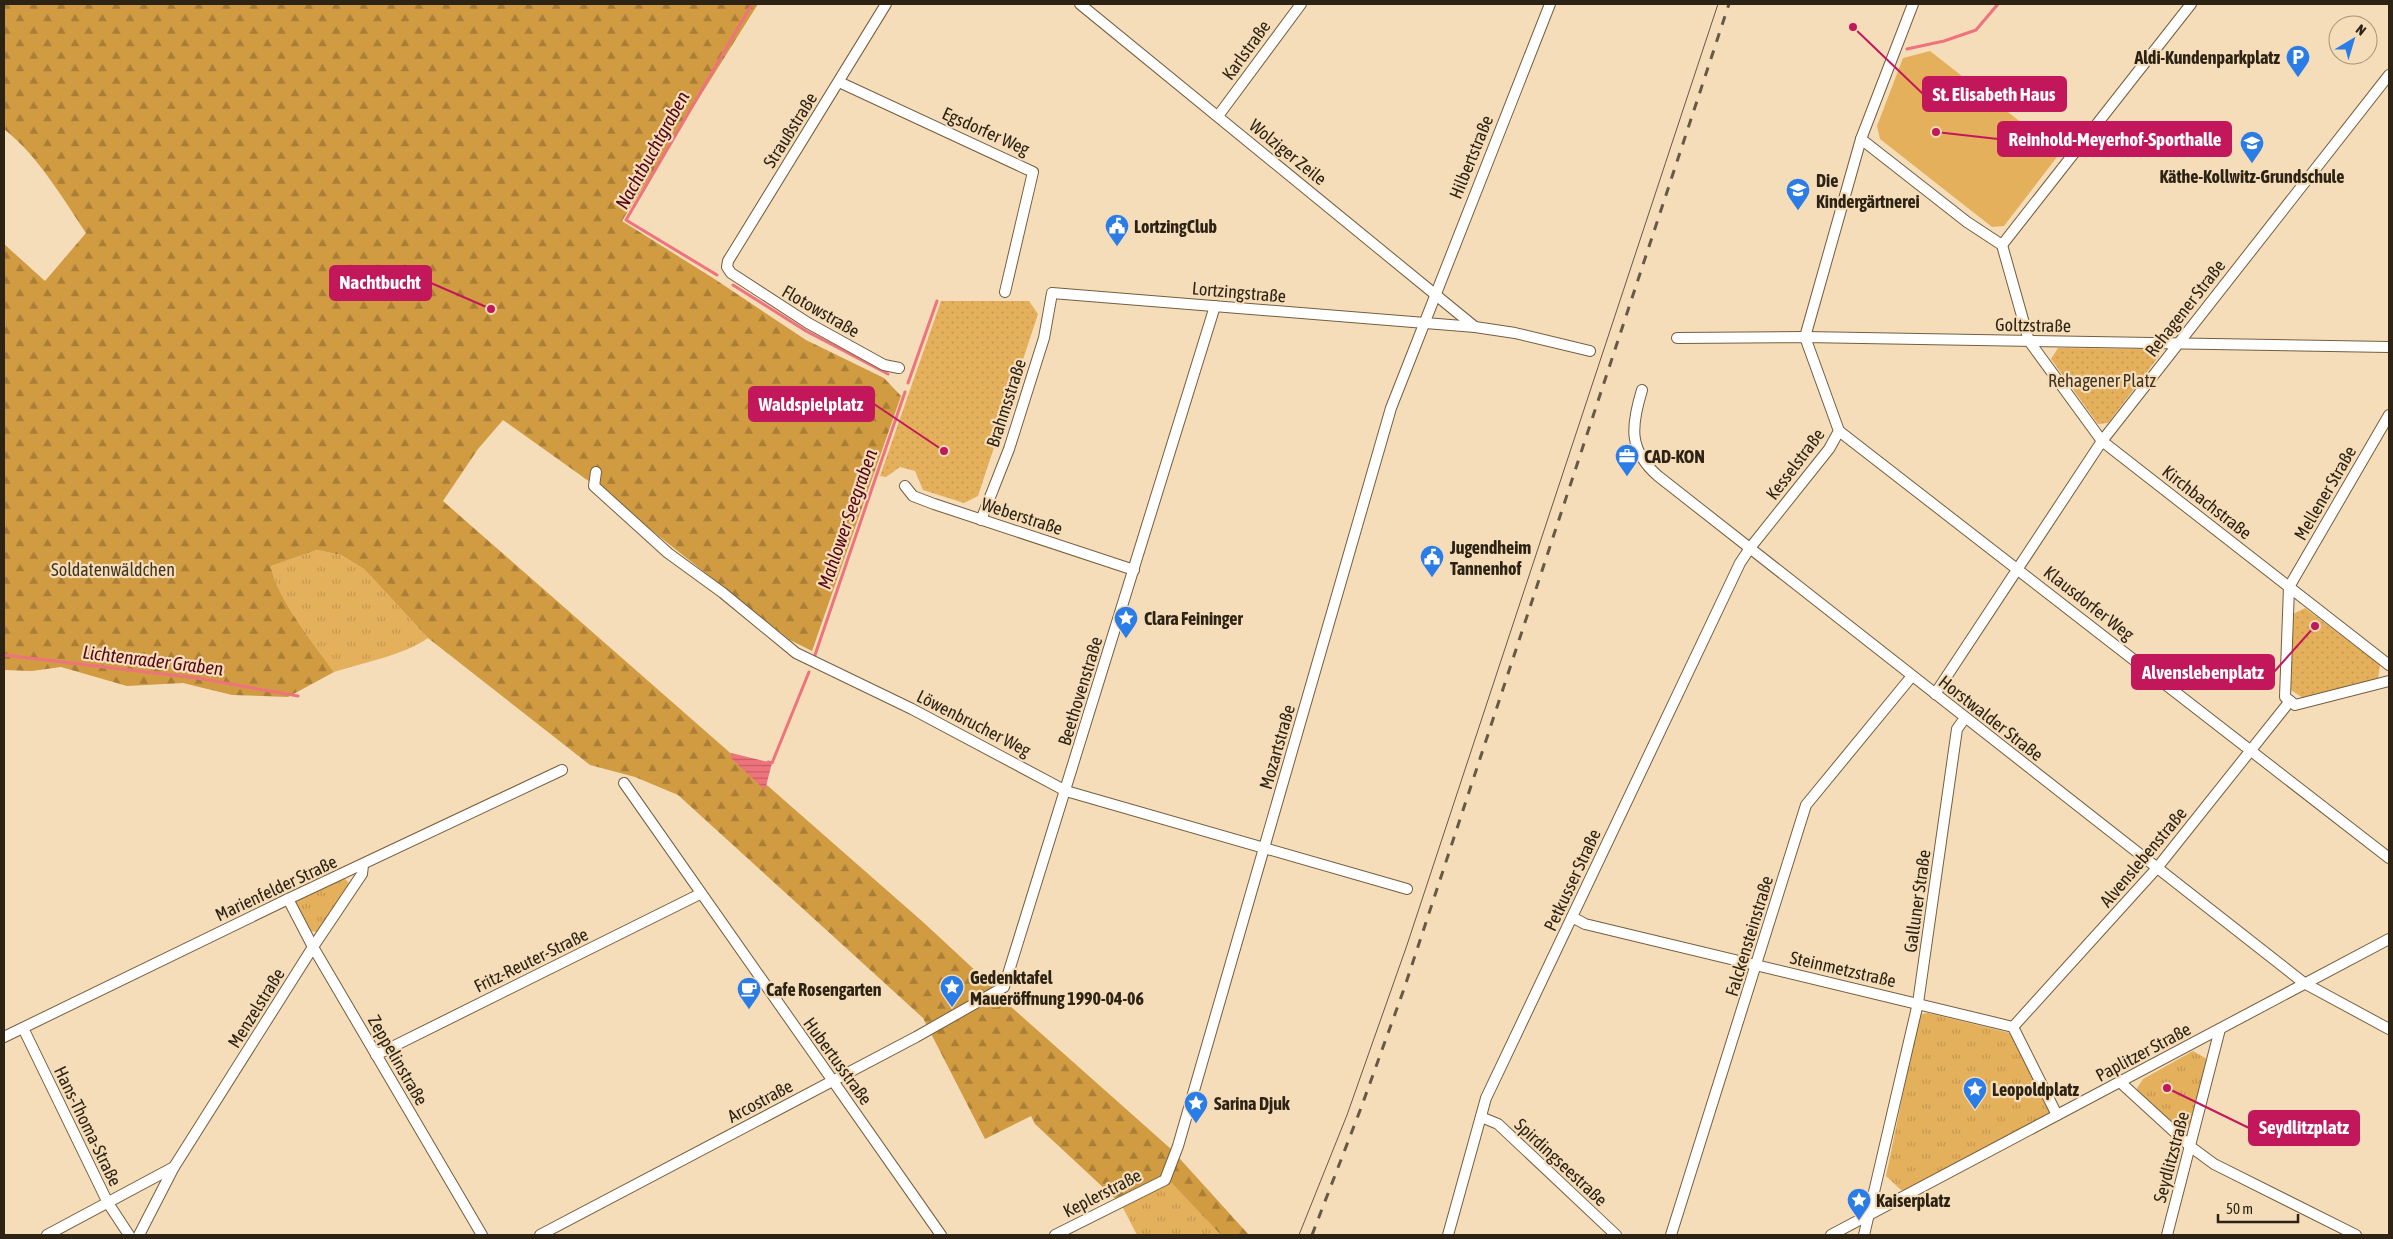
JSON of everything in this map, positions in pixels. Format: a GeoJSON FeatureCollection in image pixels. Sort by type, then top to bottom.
{"type":"FeatureCollection","features":[{"type":"Feature","properties":{"kind":"street","name":"Straußstraße"},"geometry":{"type":"LineString","coordinates":[[731,273],[727,267],[728,261],[886,4]]}},
{"type":"Feature","properties":{"kind":"street","name":"Wolziger Zeile"},"geometry":{"type":"LineString","coordinates":[[1080,4],[1435,292],[1475,327]]}},
{"type":"Feature","properties":{"kind":"street","name":"Karlstraße"},"geometry":{"type":"LineString","coordinates":[[1218,116],[1301,4]]}},
{"type":"Feature","properties":{"kind":"street","name":"Hilbertstraße"},"geometry":{"type":"LineString","coordinates":[[1424,324],[1550,4]]}},
{"type":"Feature","properties":{"kind":"street"},"geometry":{"type":"LineString","coordinates":[[1804,337],[1862,139],[1913,4]]}},
{"type":"Feature","properties":{"kind":"street"},"geometry":{"type":"LineString","coordinates":[[2002,245],[2191,4]]}},
{"type":"Feature","properties":{"kind":"street","name":"Rehagener Straße"},"geometry":{"type":"LineString","coordinates":[[1935,694],[2102,441],[2389,75]]}},
{"type":"Feature","properties":{"kind":"street","name":"Egsdorfer Weg"},"geometry":{"type":"LineString","coordinates":[[839,82],[1033,172],[1005,292]]}},
{"type":"Feature","properties":{"kind":"street"},"geometry":{"type":"LineString","coordinates":[[1862,139],[1967,222],[2002,245],[2029,341]]}},
{"type":"Feature","properties":{"kind":"street","name":"Flotowstraße"},"geometry":{"type":"LineString","coordinates":[[731,273],[808,323],[884,365],[899,368]]}},
{"type":"Feature","properties":{"kind":"street","name":"Lortzingstraße"},"geometry":{"type":"LineString","coordinates":[[1052,293],[1424,324]]}},
{"type":"Feature","properties":{"kind":"street","name":"Brahmsstraße"},"geometry":{"type":"LineString","coordinates":[[981,520],[1009,449],[1044,338],[1052,293]]}},
{"type":"Feature","properties":{"kind":"street","name":"Beethovenstraße"},"geometry":{"type":"LineString","coordinates":[[994,994],[1007,983],[1214,306]]}},
{"type":"Feature","properties":{"kind":"street"},"geometry":{"type":"LineString","coordinates":[[1424,324],[1475,327],[1515,333],[1590,351]]}},
{"type":"Feature","properties":{"kind":"street","name":"Mozartstraße"},"geometry":{"type":"LineString","coordinates":[[1165,1180],[1178,1146],[1391,408],[1424,324]]}},
{"type":"Feature","properties":{"kind":"street","name":"Goltzstraße"},"geometry":{"type":"LineString","coordinates":[[1677,338],[1804,337],[2389,347]]}},
{"type":"Feature","properties":{"kind":"street","name":"Kesselstraße"},"geometry":{"type":"LineString","coordinates":[[1750,548],[1824,456],[1840,431],[1804,337]]}},
{"type":"Feature","properties":{"kind":"street","name":"Kirchbachstraße"},"geometry":{"type":"LineString","coordinates":[[2029,341],[2102,441],[2389,665]]}},
{"type":"Feature","properties":{"kind":"street","name":"Horstwalder Straße"},"geometry":{"type":"LineString","coordinates":[[1642,390],[1636,409],[1633,435],[1643,461],[1658,476],[2304,983],[2389,1029]]}},
{"type":"Feature","properties":{"kind":"street","name":"Mellener Straße"},"geometry":{"type":"LineString","coordinates":[[2289,587],[2389,415]]}},
{"type":"Feature","properties":{"kind":"street","name":"Klausdorfer Weg"},"geometry":{"type":"LineString","coordinates":[[1840,431],[2389,858]]}},
{"type":"Feature","properties":{"kind":"street","name":"Löwenbrucher Weg"},"geometry":{"type":"LineString","coordinates":[[596,472],[594,486],[658,543],[796,653],[912,709],[1066,791],[1407,889]]}},
{"type":"Feature","properties":{"kind":"street","name":"Weberstraße"},"geometry":{"type":"LineString","coordinates":[[905,486],[913,496],[1134,570]]}},
{"type":"Feature","properties":{"kind":"street","name":"Petkusser Straße"},"geometry":{"type":"LineString","coordinates":[[1448,1235],[1486,1098],[1740,563],[1750,548]]}},
{"type":"Feature","properties":{"kind":"street"},"geometry":{"type":"LineString","coordinates":[[2289,587],[2285,697],[2295,705],[2389,681]]}},
{"type":"Feature","properties":{"kind":"street","name":"Falckensteinstraße"},"geometry":{"type":"LineString","coordinates":[[1670,1235],[1757,965],[1806,805],[1912,676]]}},
{"type":"Feature","properties":{"kind":"street","name":"Alvenslebenstraße"},"geometry":{"type":"LineString","coordinates":[[2013,1027],[2157,868],[2290,701]]}},
{"type":"Feature","properties":{"kind":"street","name":"Galluner Straße"},"geometry":{"type":"LineString","coordinates":[[1864,1235],[1918,1003],[1957,729],[1966,718]]}},
{"type":"Feature","properties":{"kind":"street","name":"Marienfelder Straße"},"geometry":{"type":"LineString","coordinates":[[4,1037],[288,899],[363,866],[562,770]]}},
{"type":"Feature","properties":{"kind":"street","name":"Hubertusstraße"},"geometry":{"type":"LineString","coordinates":[[624,783],[700,894],[941,1235]]}},
{"type":"Feature","properties":{"kind":"street","name":"Menzelstraße"},"geometry":{"type":"LineString","coordinates":[[139,1235],[174,1167],[313,947],[362,874],[363,866]]}},
{"type":"Feature","properties":{"kind":"street","name":"Fritz-Reuter-Straße"},"geometry":{"type":"LineString","coordinates":[[376,1055],[700,894]]}},
{"type":"Feature","properties":{"kind":"street","name":"Zeppelinstraße"},"geometry":{"type":"LineString","coordinates":[[288,899],[313,947],[482,1235]]}},
{"type":"Feature","properties":{"kind":"street","name":"Steinmetzstraße"},"geometry":{"type":"LineString","coordinates":[[1572,917],[1585,924],[2013,1027]]}},
{"type":"Feature","properties":{"kind":"street","name":"Paplitzer Straße"},"geometry":{"type":"LineString","coordinates":[[1831,1235],[2389,939]]}},
{"type":"Feature","properties":{"kind":"street","name":"Arcostraße"},"geometry":{"type":"LineString","coordinates":[[540,1235],[994,994]]}},
{"type":"Feature","properties":{"kind":"street"},"geometry":{"type":"LineString","coordinates":[[2013,1027],[2057,1115]]}},
{"type":"Feature","properties":{"kind":"street","name":"Hans-Thoma-Straße"},"geometry":{"type":"LineString","coordinates":[[22,1028],[108,1203],[129,1235]]}},
{"type":"Feature","properties":{"kind":"street","name":"Seydlitzstraße"},"geometry":{"type":"LineString","coordinates":[[2167,1235],[2220,1029]]}},
{"type":"Feature","properties":{"kind":"street"},"geometry":{"type":"LineString","coordinates":[[2120,1082],[2191,1147],[2214,1164],[2356,1235]]}},
{"type":"Feature","properties":{"kind":"street","name":"Spirdingseestraße"},"geometry":{"type":"LineString","coordinates":[[1481,1117],[1498,1124],[1616,1235]]}},
{"type":"Feature","properties":{"kind":"street","name":"Menzelstraße"},"geometry":{"type":"LineString","coordinates":[[47,1235],[174,1167]]}},
{"type":"Feature","properties":{"kind":"street","name":"Keplerstraße"},"geometry":{"type":"LineString","coordinates":[[1055,1235],[1165,1180]]}},
{"type":"Feature","properties":{"kind":"green space","name":"Soldatenwäldchen"},"geometry":{"type":"Polygon","coordinates":[[[4,4],[758,4],[622,221],[713,278],[806,340],[884,378],[901,396],[812,651],[790,640],[597,487],[503,420],[478,449],[443,501],[923,922],[992,986],[1000,997],[1171,1149],[1249,1235],[1221,1235],[1169,1180],[1121,1204],[1035,1124],[1031,1116],[985,1139],[923,1018],[678,795],[635,777],[590,765],[428,638],[364,569],[341,555],[317,550],[271,566],[288,607],[334,672],[288,697],[232,695],[183,683],[127,686],[61,667],[32,671],[4,670],[4,244],[45,281],[86,233],[39,164],[4,129],[4,4]]]}},
{"type":"Feature","properties":{"kind":"green space"},"geometry":{"type":"Polygon","coordinates":[[[1930,51],[2060,153],[2004,226],[1992,227],[1880,139],[1877,126],[1903,58],[1930,51]]]}},
{"type":"Feature","properties":{"kind":"green space"},"geometry":{"type":"Polygon","coordinates":[[[941,301],[1029,301],[1038,314],[978,496],[964,503],[923,490],[915,471],[900,467],[886,477],[880,476],[941,301]]]}},
{"type":"Feature","properties":{"kind":"green space","name":"Rehagener Platz"},"geometry":{"type":"Polygon","coordinates":[[[2058,348],[2153,349],[2159,356],[2108,423],[2098,424],[2051,359],[2058,348]]]}},
{"type":"Feature","properties":{"kind":"green space"},"geometry":{"type":"Polygon","coordinates":[[[317,550],[341,555],[364,569],[428,638],[407,650],[334,672],[288,607],[271,566],[317,550]]]}},
{"type":"Feature","properties":{"kind":"green space"},"geometry":{"type":"Polygon","coordinates":[[[2305,608],[2380,665],[2378,679],[2303,698],[2291,690],[2293,614],[2305,608]]]}},
{"type":"Feature","properties":{"kind":"green space"},"geometry":{"type":"Polygon","coordinates":[[[344,878],[351,885],[318,932],[310,931],[294,901],[344,878]]]}},
{"type":"Feature","properties":{"kind":"green space","name":"Leopoldplatz"},"geometry":{"type":"Polygon","coordinates":[[[1928,1013],[2010,1033],[2050,1111],[2048,1115],[1905,1191],[1901,1190],[1886,1176],[1919,1016],[1928,1013]]]}},
{"type":"Feature","properties":{"kind":"green space"},"geometry":{"type":"Polygon","coordinates":[[[2193,1051],[2207,1059],[2207,1062],[2191,1124],[2182,1130],[2139,1094],[2137,1088],[2143,1079],[2193,1051]]]}},
{"type":"Feature","properties":{"kind":"green space"},"geometry":{"type":"Polygon","coordinates":[[[1169,1179],[1221,1235],[1137,1235],[1121,1204],[1169,1179]]]}},
{"type":"Feature","properties":{"kind":"shaded area"},"geometry":{"type":"Polygon","coordinates":[[[731,753],[772,763],[765,790],[731,758],[731,753]]]}},
{"type":"Feature","properties":{"kind":"waterway","name":"Nachtbuchtgraben"},"geometry":{"type":"LineString","coordinates":[[717,275],[626,220],[752,4]]}},
{"type":"Feature","properties":{"kind":"waterway","name":"Lichtenrader Graben"},"geometry":{"type":"LineString","coordinates":[[1907,49],[1944,41],[1976,30],[1998,4]]}},
{"type":"Feature","properties":{"kind":"waterway","name":"Nachtbuchtgraben"},"geometry":{"type":"LineString","coordinates":[[733,285],[806,331],[888,374]]}},
{"type":"Feature","properties":{"kind":"waterway","name":"Mahlower Seegraben"},"geometry":{"type":"LineString","coordinates":[[908,383],[937,301]]}},
{"type":"Feature","properties":{"kind":"waterway","name":"Mahlower Seegraben"},"geometry":{"type":"LineString","coordinates":[[815,655],[905,392]]}},
{"type":"Feature","properties":{"kind":"waterway","name":"Lichtenrader Graben"},"geometry":{"type":"LineString","coordinates":[[4,655],[197,678],[298,696]]}},
{"type":"Feature","properties":{"kind":"waterway","name":"Mahlower Seegraben"},"geometry":{"type":"LineString","coordinates":[[768,762],[772,763],[809,672]]}},
{"type":"Feature","properties":{"kind":"tram line"},"geometry":{"type":"LineString","coordinates":[[1299,1235],[1347,1115],[1407,945],[1718,4]]}},
{"type":"Feature","properties":{"kind":"railway"},"geometry":{"type":"LineString","coordinates":[[1312,1235],[1404,989],[1729,4]]}},
{"type":"Feature","properties":{"kind":"place","name":"St. Elisabeth Haus"},"geometry":{"type":"Point","coordinates":[1853,27]}},
{"type":"Feature","properties":{"kind":"place","name":"Aldi-Kundenparkplatz"},"geometry":{"type":"Point","coordinates":[2298,78]}},
{"type":"Feature","properties":{"kind":"place","name":"Reinhold-Meyerhof-Sporthalle"},"geometry":{"type":"Point","coordinates":[1936,132]}},
{"type":"Feature","properties":{"kind":"place","name":"Käthe-Kollwitz-Grundschule"},"geometry":{"type":"Point","coordinates":[2252,164]}},
{"type":"Feature","properties":{"kind":"place","name":"Die Kindergärtnerei"},"geometry":{"type":"Point","coordinates":[1798,211]}},
{"type":"Feature","properties":{"kind":"place","name":"LortzingClub"},"geometry":{"type":"Point","coordinates":[1117,247]}},
{"type":"Feature","properties":{"kind":"place","name":"Nachtbucht"},"geometry":{"type":"Point","coordinates":[491,309]}},
{"type":"Feature","properties":{"kind":"place","name":"Waldspielplatz"},"geometry":{"type":"Point","coordinates":[944,451]}},
{"type":"Feature","properties":{"kind":"place","name":"CAD-KON"},"geometry":{"type":"Point","coordinates":[1627,477]}},
{"type":"Feature","properties":{"kind":"place","name":"Jugendheim Tannenhof"},"geometry":{"type":"Point","coordinates":[1432,578]}},
{"type":"Feature","properties":{"kind":"place","name":"Alvenslebenplatz"},"geometry":{"type":"Point","coordinates":[2315,626]}},
{"type":"Feature","properties":{"kind":"place","name":"Clara Feininger"},"geometry":{"type":"Point","coordinates":[1126,639]}},
{"type":"Feature","properties":{"kind":"place","name":"Gedenktafel Maueröffnung 1990-04-06"},"geometry":{"type":"Point","coordinates":[952,1008]}},
{"type":"Feature","properties":{"kind":"place","name":"Cafe Rosengarten"},"geometry":{"type":"Point","coordinates":[749,1010]}},
{"type":"Feature","properties":{"kind":"place","name":"Seydlitzplatz"},"geometry":{"type":"Point","coordinates":[2167,1088]}},
{"type":"Feature","properties":{"kind":"place","name":"Leopoldplatz"},"geometry":{"type":"Point","coordinates":[1975,1110]}},
{"type":"Feature","properties":{"kind":"place","name":"Sarina Djuk"},"geometry":{"type":"Point","coordinates":[1196,1124]}},
{"type":"Feature","properties":{"kind":"place","name":"Kaiserplatz"},"geometry":{"type":"Point","coordinates":[1859,1221]}}]}
